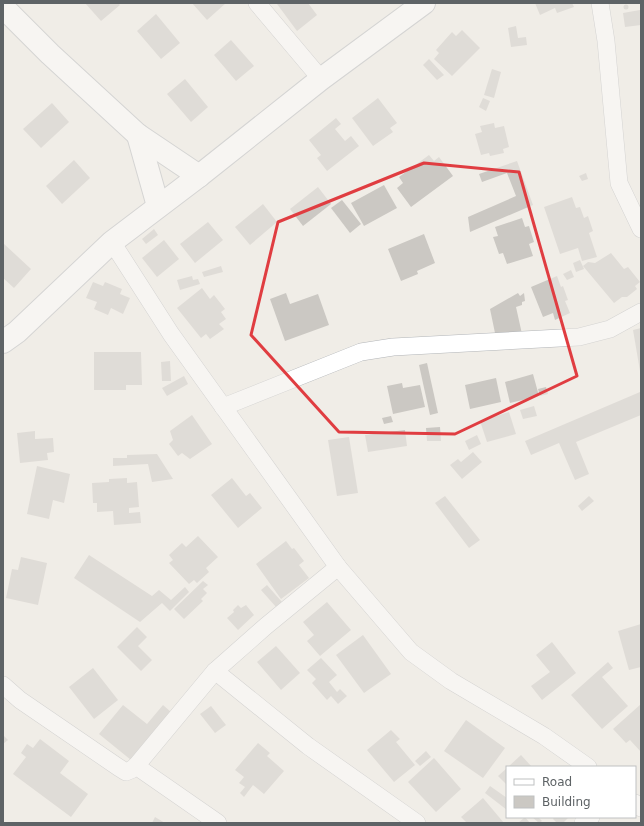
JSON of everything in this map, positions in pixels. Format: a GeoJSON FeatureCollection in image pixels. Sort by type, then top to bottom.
{"type":"FeatureCollection","features":[{"type":"Feature","properties":{"kind":"street"},"geometry":{"type":"LineString","coordinates":[[257,3],[321,79]]}},
{"type":"Feature","properties":{"kind":"street"},"geometry":{"type":"LineString","coordinates":[[3,342],[17,332],[112,242],[199,176],[321,79],[424,3]]}},
{"type":"Feature","properties":{"kind":"street"},"geometry":{"type":"LineString","coordinates":[[600,3],[606,41],[619,183],[641,229]]}},
{"type":"Feature","properties":{"kind":"street"},"geometry":{"type":"LineString","coordinates":[[3,7],[50,54],[138,135],[199,176]]}},
{"type":"Feature","properties":{"kind":"street"},"geometry":{"type":"LineString","coordinates":[[138,135],[158,206]]}},
{"type":"Feature","properties":{"kind":"street"},"geometry":{"type":"LineString","coordinates":[[112,242],[171,334],[338,567],[411,652],[451,681],[544,736],[587,766]]}},
{"type":"Feature","properties":{"kind":"street"},"geometry":{"type":"LineString","coordinates":[[223,407],[361,352],[393,347],[579,338],[610,329],[641,312]]}},
{"type":"Feature","properties":{"kind":"street"},"geometry":{"type":"LineString","coordinates":[[3,685],[20,700],[126,772],[136,766],[215,671],[266,626],[338,567]]}},
{"type":"Feature","properties":{"kind":"street"},"geometry":{"type":"LineString","coordinates":[[215,671],[308,746],[416,823]]}},
{"type":"Feature","properties":{"kind":"street"},"geometry":{"type":"LineString","coordinates":[[136,766],[218,823]]}},
{"type":"Feature","properties":{"kind":"highlighted area"},"geometry":{"type":"Polygon","coordinates":[[[424,163],[519,172],[577,376],[455,434],[339,432],[251,335],[278,222],[424,163]]]}},
{"type":"Feature","properties":{"kind":"building"},"geometry":{"type":"Polygon","coordinates":[[[85,3],[118,3],[120,5],[101,21],[85,3]]]}},
{"type":"Feature","properties":{"kind":"building"},"geometry":{"type":"Polygon","coordinates":[[[192,3],[226,3],[207,20],[192,3]]]}},
{"type":"Feature","properties":{"kind":"building"},"geometry":{"type":"Polygon","coordinates":[[[308,3],[317,15],[297,31],[277,4],[308,3]]]}},
{"type":"Feature","properties":{"kind":"building"},"geometry":{"type":"Polygon","coordinates":[[[535,3],[572,3],[574,7],[557,13],[555,8],[540,15],[535,3]]]}},
{"type":"Feature","properties":{"kind":"building"},"geometry":{"type":"Polygon","coordinates":[[[624,5],[628,5],[628,9],[624,9],[624,5]]]}},
{"type":"Feature","properties":{"kind":"building"},"geometry":{"type":"Polygon","coordinates":[[[640,10],[641,25],[625,27],[623,13],[640,10]]]}},
{"type":"Feature","properties":{"kind":"building"},"geometry":{"type":"Polygon","coordinates":[[[156,14],[180,43],[161,59],[137,31],[156,14]]]}},
{"type":"Feature","properties":{"kind":"building"},"geometry":{"type":"Polygon","coordinates":[[[516,26],[518,38],[526,37],[527,45],[511,47],[508,28],[516,26]]]}},
{"type":"Feature","properties":{"kind":"building"},"geometry":{"type":"Polygon","coordinates":[[[462,30],[480,48],[452,76],[434,59],[439,53],[436,50],[452,32],[456,36],[462,30]]]}},
{"type":"Feature","properties":{"kind":"building"},"geometry":{"type":"Polygon","coordinates":[[[231,40],[254,66],[236,81],[214,55],[231,40]]]}},
{"type":"Feature","properties":{"kind":"building"},"geometry":{"type":"Polygon","coordinates":[[[429,59],[444,75],[437,80],[423,65],[429,59]]]}},
{"type":"Feature","properties":{"kind":"building"},"geometry":{"type":"Polygon","coordinates":[[[492,69],[501,72],[494,98],[484,95],[492,69]]]}},
{"type":"Feature","properties":{"kind":"building"},"geometry":{"type":"Polygon","coordinates":[[[185,79],[208,107],[191,122],[167,94],[185,79]]]}},
{"type":"Feature","properties":{"kind":"building"},"geometry":{"type":"Polygon","coordinates":[[[378,98],[397,123],[390,128],[393,132],[373,146],[352,118],[378,98]]]}},
{"type":"Feature","properties":{"kind":"building"},"geometry":{"type":"Polygon","coordinates":[[[483,98],[490,101],[486,111],[479,107],[483,98]]]}},
{"type":"Feature","properties":{"kind":"building"},"geometry":{"type":"Polygon","coordinates":[[[52,103],[69,122],[41,148],[23,129],[52,103]]]}},
{"type":"Feature","properties":{"kind":"building"},"geometry":{"type":"Polygon","coordinates":[[[336,118],[341,124],[335,129],[345,141],[351,136],[359,146],[327,171],[317,158],[321,155],[309,140],[336,118]]]}},
{"type":"Feature","properties":{"kind":"building"},"geometry":{"type":"Polygon","coordinates":[[[494,123],[495,128],[504,126],[509,147],[503,149],[504,153],[490,156],[489,153],[481,155],[475,134],[482,132],[480,126],[494,123]]]}},
{"type":"Feature","properties":{"kind":"building"},"geometry":{"type":"Polygon","coordinates":[[[429,155],[434,161],[439,157],[453,176],[411,207],[397,188],[403,183],[399,177],[429,155]]]}},
{"type":"Feature","properties":{"kind":"building"},"geometry":{"type":"Polygon","coordinates":[[[74,160],[90,178],[62,204],[46,186],[74,160]]]}},
{"type":"Feature","properties":{"kind":"building"},"geometry":{"type":"Polygon","coordinates":[[[517,161],[533,205],[470,232],[468,217],[516,196],[507,173],[482,182],[479,174],[517,161]]]}},
{"type":"Feature","properties":{"kind":"building"},"geometry":{"type":"Polygon","coordinates":[[[586,173],[588,179],[582,181],[579,176],[586,173]]]}},
{"type":"Feature","properties":{"kind":"building"},"geometry":{"type":"Polygon","coordinates":[[[384,185],[397,208],[364,226],[351,203],[384,185]]]}},
{"type":"Feature","properties":{"kind":"building"},"geometry":{"type":"Polygon","coordinates":[[[318,187],[331,204],[303,226],[290,209],[318,187]]]}},
{"type":"Feature","properties":{"kind":"building"},"geometry":{"type":"Polygon","coordinates":[[[572,197],[576,208],[580,207],[584,218],[588,216],[593,231],[589,233],[597,257],[582,261],[578,248],[560,254],[544,207],[572,197]]]}},
{"type":"Feature","properties":{"kind":"building"},"geometry":{"type":"Polygon","coordinates":[[[342,200],[361,224],[350,233],[331,208],[342,200]]]}},
{"type":"Feature","properties":{"kind":"building"},"geometry":{"type":"Polygon","coordinates":[[[263,204],[277,222],[250,245],[235,227],[263,204]]]}},
{"type":"Feature","properties":{"kind":"building"},"geometry":{"type":"Polygon","coordinates":[[[522,218],[525,227],[529,226],[534,242],[529,244],[533,256],[507,264],[503,253],[499,254],[493,237],[498,236],[495,227],[522,218]]]}},
{"type":"Feature","properties":{"kind":"building"},"geometry":{"type":"Polygon","coordinates":[[[208,222],[223,240],[195,263],[180,244],[208,222]]]}},
{"type":"Feature","properties":{"kind":"building"},"geometry":{"type":"Polygon","coordinates":[[[154,229],[158,235],[146,244],[142,239],[154,229]]]}},
{"type":"Feature","properties":{"kind":"building"},"geometry":{"type":"Polygon","coordinates":[[[424,234],[435,263],[417,271],[418,274],[401,281],[388,249],[424,234]]]}},
{"type":"Feature","properties":{"kind":"building"},"geometry":{"type":"Polygon","coordinates":[[[164,240],[179,259],[157,277],[142,258],[164,240]]]}},
{"type":"Feature","properties":{"kind":"building"},"geometry":{"type":"Polygon","coordinates":[[[3,243],[31,269],[14,288],[3,278],[3,243]]]}},
{"type":"Feature","properties":{"kind":"building"},"geometry":{"type":"Polygon","coordinates":[[[611,253],[624,269],[628,267],[640,282],[635,286],[637,289],[627,297],[622,297],[614,303],[583,266],[588,262],[595,263],[611,253]]]}},
{"type":"Feature","properties":{"kind":"building"},"geometry":{"type":"Polygon","coordinates":[[[580,260],[584,269],[576,272],[573,263],[580,260]]]}},
{"type":"Feature","properties":{"kind":"building"},"geometry":{"type":"Polygon","coordinates":[[[221,266],[223,272],[204,277],[202,272],[221,266]]]}},
{"type":"Feature","properties":{"kind":"building"},"geometry":{"type":"Polygon","coordinates":[[[571,270],[574,277],[567,280],[563,274],[571,270]]]}},
{"type":"Feature","properties":{"kind":"building"},"geometry":{"type":"Polygon","coordinates":[[[192,276],[193,280],[198,279],[200,284],[180,290],[177,280],[192,276]]]}},
{"type":"Feature","properties":{"kind":"building"},"geometry":{"type":"Polygon","coordinates":[[[557,276],[561,287],[563,286],[568,300],[565,301],[570,313],[555,320],[553,313],[543,317],[531,287],[557,276]]]}},
{"type":"Feature","properties":{"kind":"building"},"geometry":{"type":"Polygon","coordinates":[[[93,282],[103,286],[105,282],[122,289],[120,294],[130,298],[123,314],[111,308],[108,315],[94,309],[97,302],[86,298],[93,282]]]}},
{"type":"Feature","properties":{"kind":"building"},"geometry":{"type":"Polygon","coordinates":[[[202,288],[210,299],[214,295],[225,309],[221,312],[226,319],[219,324],[224,329],[210,339],[206,334],[201,338],[177,308],[202,288]]]}},
{"type":"Feature","properties":{"kind":"building"},"geometry":{"type":"Polygon","coordinates":[[[286,293],[290,304],[318,294],[329,325],[285,341],[270,299],[286,293]]]}},
{"type":"Feature","properties":{"kind":"building"},"geometry":{"type":"Polygon","coordinates":[[[518,293],[520,296],[524,293],[525,301],[522,302],[522,305],[516,307],[522,334],[495,333],[490,309],[518,293]]]}},
{"type":"Feature","properties":{"kind":"building"},"geometry":{"type":"Polygon","coordinates":[[[641,328],[641,371],[640,371],[633,330],[641,328]]]}},
{"type":"Feature","properties":{"kind":"building"},"geometry":{"type":"Polygon","coordinates":[[[94,352],[141,352],[142,385],[126,385],[126,390],[94,390],[94,352]]]}},
{"type":"Feature","properties":{"kind":"building"},"geometry":{"type":"Polygon","coordinates":[[[170,361],[171,381],[162,381],[161,362],[170,361]]]}},
{"type":"Feature","properties":{"kind":"building"},"geometry":{"type":"Polygon","coordinates":[[[427,363],[438,413],[430,415],[419,365],[427,363]]]}},
{"type":"Feature","properties":{"kind":"building"},"geometry":{"type":"Polygon","coordinates":[[[533,374],[539,396],[510,403],[505,382],[533,374]]]}},
{"type":"Feature","properties":{"kind":"building"},"geometry":{"type":"Polygon","coordinates":[[[184,376],[188,384],[167,396],[162,388],[184,376]]]}},
{"type":"Feature","properties":{"kind":"building"},"geometry":{"type":"Polygon","coordinates":[[[496,378],[501,402],[470,409],[465,385],[496,378]]]}},
{"type":"Feature","properties":{"kind":"building"},"geometry":{"type":"Polygon","coordinates":[[[402,383],[403,388],[420,385],[425,407],[393,414],[387,386],[402,383]]]}},
{"type":"Feature","properties":{"kind":"building"},"geometry":{"type":"Polygon","coordinates":[[[546,387],[548,394],[540,396],[538,389],[546,387]]]}},
{"type":"Feature","properties":{"kind":"building"},"geometry":{"type":"Polygon","coordinates":[[[640,392],[641,415],[576,442],[589,474],[575,480],[559,443],[531,455],[525,441],[640,392]]]}},
{"type":"Feature","properties":{"kind":"building"},"geometry":{"type":"Polygon","coordinates":[[[534,406],[537,416],[523,419],[520,410],[534,406]]]}},
{"type":"Feature","properties":{"kind":"building"},"geometry":{"type":"Polygon","coordinates":[[[509,412],[516,434],[487,442],[480,421],[509,412]]]}},
{"type":"Feature","properties":{"kind":"building"},"geometry":{"type":"Polygon","coordinates":[[[192,415],[212,444],[190,459],[182,453],[178,456],[169,444],[173,440],[170,431],[192,415]]]}},
{"type":"Feature","properties":{"kind":"building"},"geometry":{"type":"Polygon","coordinates":[[[391,416],[393,422],[384,424],[382,418],[391,416]]]}},
{"type":"Feature","properties":{"kind":"building"},"geometry":{"type":"Polygon","coordinates":[[[440,427],[441,441],[427,441],[426,428],[440,427]]]}},
{"type":"Feature","properties":{"kind":"building"},"geometry":{"type":"Polygon","coordinates":[[[405,430],[407,446],[368,452],[365,435],[405,430]]]}},
{"type":"Feature","properties":{"kind":"building"},"geometry":{"type":"Polygon","coordinates":[[[35,431],[35,439],[53,438],[54,452],[47,453],[48,460],[20,463],[17,433],[35,431]]]}},
{"type":"Feature","properties":{"kind":"building"},"geometry":{"type":"Polygon","coordinates":[[[477,435],[481,444],[469,450],[465,441],[477,435]]]}},
{"type":"Feature","properties":{"kind":"building"},"geometry":{"type":"Polygon","coordinates":[[[349,437],[358,493],[337,496],[328,440],[349,437]]]}},
{"type":"Feature","properties":{"kind":"building"},"geometry":{"type":"Polygon","coordinates":[[[473,452],[482,462],[462,479],[450,465],[458,459],[461,462],[473,452]]]}},
{"type":"Feature","properties":{"kind":"building"},"geometry":{"type":"Polygon","coordinates":[[[157,454],[173,479],[152,482],[148,464],[113,466],[113,458],[127,458],[127,455],[157,454]]]}},
{"type":"Feature","properties":{"kind":"building"},"geometry":{"type":"Polygon","coordinates":[[[37,466],[70,474],[64,503],[53,500],[49,519],[27,514],[37,466]]]}},
{"type":"Feature","properties":{"kind":"building"},"geometry":{"type":"Polygon","coordinates":[[[127,478],[127,483],[137,482],[139,507],[129,508],[129,513],[140,512],[141,523],[114,525],[113,511],[97,512],[97,503],[93,503],[92,483],[109,482],[109,479],[127,478]]]}},
{"type":"Feature","properties":{"kind":"building"},"geometry":{"type":"Polygon","coordinates":[[[232,478],[246,496],[250,493],[262,508],[238,528],[211,495],[232,478]]]}},
{"type":"Feature","properties":{"kind":"building"},"geometry":{"type":"Polygon","coordinates":[[[445,496],[480,540],[469,548],[435,503],[445,496]]]}},
{"type":"Feature","properties":{"kind":"building"},"geometry":{"type":"Polygon","coordinates":[[[589,496],[594,501],[582,511],[578,506],[589,496]]]}},
{"type":"Feature","properties":{"kind":"building"},"geometry":{"type":"Polygon","coordinates":[[[198,536],[218,557],[206,568],[209,572],[197,583],[194,580],[189,584],[169,563],[173,560],[169,555],[182,543],[186,547],[198,536]]]}},
{"type":"Feature","properties":{"kind":"building"},"geometry":{"type":"Polygon","coordinates":[[[286,541],[292,549],[294,548],[304,561],[299,565],[309,578],[281,599],[256,564],[286,541]]]}},
{"type":"Feature","properties":{"kind":"building"},"geometry":{"type":"Polygon","coordinates":[[[89,555],[152,596],[159,590],[171,600],[185,587],[189,592],[170,611],[162,603],[140,622],[74,578],[89,555]]]}},
{"type":"Feature","properties":{"kind":"building"},"geometry":{"type":"Polygon","coordinates":[[[21,557],[47,563],[38,605],[6,598],[12,569],[18,570],[21,557]]]}},
{"type":"Feature","properties":{"kind":"building"},"geometry":{"type":"Polygon","coordinates":[[[203,581],[208,585],[203,589],[207,593],[201,599],[203,601],[184,619],[174,609],[203,581]]]}},
{"type":"Feature","properties":{"kind":"building"},"geometry":{"type":"Polygon","coordinates":[[[267,585],[282,602],[276,607],[261,590],[267,585]]]}},
{"type":"Feature","properties":{"kind":"building"},"geometry":{"type":"Polygon","coordinates":[[[327,602],[351,630],[320,656],[307,641],[314,635],[303,622],[327,602]]]}},
{"type":"Feature","properties":{"kind":"building"},"geometry":{"type":"Polygon","coordinates":[[[238,605],[241,608],[246,605],[254,615],[238,630],[227,618],[234,612],[233,610],[238,605]]]}},
{"type":"Feature","properties":{"kind":"building"},"geometry":{"type":"Polygon","coordinates":[[[641,624],[641,667],[629,670],[618,631],[641,624]]]}},
{"type":"Feature","properties":{"kind":"building"},"geometry":{"type":"Polygon","coordinates":[[[137,627],[147,637],[138,646],[152,660],[141,671],[117,647],[137,627]]]}},
{"type":"Feature","properties":{"kind":"building"},"geometry":{"type":"Polygon","coordinates":[[[363,635],[391,674],[364,693],[336,655],[363,635]]]}},
{"type":"Feature","properties":{"kind":"building"},"geometry":{"type":"Polygon","coordinates":[[[552,642],[576,673],[542,700],[531,686],[550,672],[536,655],[552,642]]]}},
{"type":"Feature","properties":{"kind":"building"},"geometry":{"type":"Polygon","coordinates":[[[276,646],[300,673],[281,690],[257,662],[276,646]]]}},
{"type":"Feature","properties":{"kind":"building"},"geometry":{"type":"Polygon","coordinates":[[[321,658],[337,675],[329,682],[337,692],[340,689],[347,696],[338,704],[331,696],[327,700],[312,683],[316,679],[307,670],[321,658]]]}},
{"type":"Feature","properties":{"kind":"building"},"geometry":{"type":"Polygon","coordinates":[[[608,662],[613,668],[602,677],[628,706],[602,729],[571,695],[608,662]]]}},
{"type":"Feature","properties":{"kind":"building"},"geometry":{"type":"Polygon","coordinates":[[[93,668],[118,700],[94,719],[69,687],[93,668]]]}},
{"type":"Feature","properties":{"kind":"building"},"geometry":{"type":"Polygon","coordinates":[[[641,704],[641,752],[630,740],[626,743],[613,729],[641,704]]]}},
{"type":"Feature","properties":{"kind":"building"},"geometry":{"type":"Polygon","coordinates":[[[123,705],[147,724],[163,705],[171,712],[131,760],[99,734],[123,705]]]}},
{"type":"Feature","properties":{"kind":"building"},"geometry":{"type":"Polygon","coordinates":[[[211,706],[226,725],[215,733],[200,714],[211,706]]]}},
{"type":"Feature","properties":{"kind":"building"},"geometry":{"type":"Polygon","coordinates":[[[466,720],[505,748],[483,778],[444,751],[466,720]]]}},
{"type":"Feature","properties":{"kind":"building"},"geometry":{"type":"Polygon","coordinates":[[[391,730],[400,739],[396,742],[415,765],[394,782],[367,750],[391,730]]]}},
{"type":"Feature","properties":{"kind":"building"},"geometry":{"type":"Polygon","coordinates":[[[3,735],[8,740],[3,744],[3,735]]]}},
{"type":"Feature","properties":{"kind":"building"},"geometry":{"type":"Polygon","coordinates":[[[40,739],[69,761],[60,773],[88,794],[71,817],[13,774],[26,757],[21,753],[27,744],[33,748],[40,739]]]}},
{"type":"Feature","properties":{"kind":"building"},"geometry":{"type":"Polygon","coordinates":[[[258,743],[270,753],[267,756],[284,771],[264,794],[253,785],[244,797],[240,793],[245,787],[239,783],[244,777],[235,770],[258,743]]]}},
{"type":"Feature","properties":{"kind":"building"},"geometry":{"type":"Polygon","coordinates":[[[426,751],[431,757],[420,766],[415,761],[426,751]]]}},
{"type":"Feature","properties":{"kind":"building"},"geometry":{"type":"Polygon","coordinates":[[[521,755],[531,766],[509,766],[521,755]]]}},
{"type":"Feature","properties":{"kind":"building"},"geometry":{"type":"Polygon","coordinates":[[[434,758],[461,789],[436,812],[408,782],[434,758]]]}},
{"type":"Feature","properties":{"kind":"building"},"geometry":{"type":"Polygon","coordinates":[[[506,769],[506,784],[498,776],[506,769]]]}},
{"type":"Feature","properties":{"kind":"building"},"geometry":{"type":"Polygon","coordinates":[[[490,786],[506,797],[506,809],[485,793],[490,786]]]}},
{"type":"Feature","properties":{"kind":"building"},"geometry":{"type":"Polygon","coordinates":[[[483,798],[504,823],[467,823],[461,817],[483,798]]]}},
{"type":"Feature","properties":{"kind":"building"},"geometry":{"type":"Polygon","coordinates":[[[155,817],[165,823],[152,823],[155,817]]]}},
{"type":"Feature","properties":{"kind":"building"},"geometry":{"type":"Polygon","coordinates":[[[526,818],[530,823],[518,823],[526,818]]]}},
{"type":"Feature","properties":{"kind":"building"},"geometry":{"type":"Polygon","coordinates":[[[533,818],[539,818],[542,821],[539,823],[533,818]]]}},
{"type":"Feature","properties":{"kind":"building"},"geometry":{"type":"Polygon","coordinates":[[[568,818],[563,823],[557,823],[553,819],[568,818]]]}}]}
